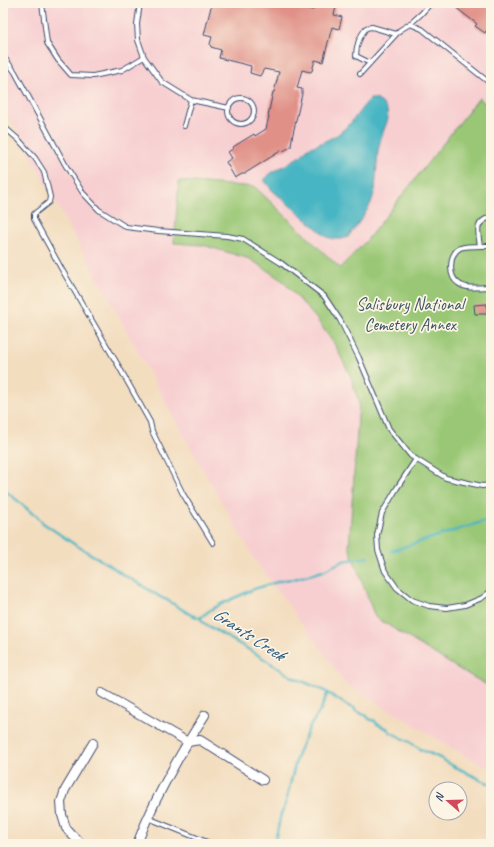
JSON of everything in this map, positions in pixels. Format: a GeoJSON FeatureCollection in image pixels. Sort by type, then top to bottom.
{"type":"FeatureCollection","features":[{"type":"Feature","properties":{"kind":"street"},"geometry":{"type":"LineString","coordinates":[[102,693],[188,742],[200,740],[263,780]]}},
{"type":"Feature","properties":{"kind":"street"},"geometry":{"type":"LineString","coordinates":[[137,844],[165,784],[204,715]]}},
{"type":"Feature","properties":{"kind":"street"},"geometry":{"type":"LineString","coordinates":[[82,844],[70,834],[66,828],[62,815],[61,802],[65,790],[93,743]]}},
{"type":"Feature","properties":{"kind":"lane"},"geometry":{"type":"LineString","coordinates":[[42,3],[46,43],[58,60],[72,75],[93,76],[122,70],[144,57]]}},
{"type":"Feature","properties":{"kind":"lane"},"geometry":{"type":"LineString","coordinates":[[140,3],[137,24],[138,40],[144,57],[162,82],[191,100],[229,108]]}},
{"type":"Feature","properties":{"kind":"lane"},"geometry":{"type":"LineString","coordinates":[[360,74],[400,30],[410,24],[431,3]]}},
{"type":"Feature","properties":{"kind":"lane"},"geometry":{"type":"LineString","coordinates":[[410,24],[422,29],[491,84]]}},
{"type":"Feature","properties":{"kind":"lane"},"geometry":{"type":"LineString","coordinates":[[370,63],[356,56],[361,34],[366,28],[372,27],[396,34]]}},
{"type":"Feature","properties":{"kind":"lane"},"geometry":{"type":"LineString","coordinates":[[3,56],[15,72],[66,166],[83,193],[99,210],[126,227],[227,236],[243,239],[282,263],[324,296],[340,320],[360,358],[388,429],[411,456],[446,478],[482,486],[491,485]]}},
{"type":"Feature","properties":{"kind":"lane"},"geometry":{"type":"LineString","coordinates":[[244,98],[251,103],[254,111],[248,122],[240,124],[236,123],[230,117],[229,108],[236,99],[244,98]]}},
{"type":"Feature","properties":{"kind":"lane"},"geometry":{"type":"LineString","coordinates":[[184,126],[191,100]]}},
{"type":"Feature","properties":{"kind":"lane"},"geometry":{"type":"LineString","coordinates":[[3,126],[19,140],[35,158],[44,172],[50,196],[49,202],[34,214],[34,219],[122,371],[150,422],[152,430],[183,494],[213,543]]}},
{"type":"Feature","properties":{"kind":"lane"},"geometry":{"type":"LineString","coordinates":[[480,246],[478,227],[481,222],[491,217]]}},
{"type":"Feature","properties":{"kind":"lane"},"geometry":{"type":"LineString","coordinates":[[491,246],[462,248],[456,251],[452,259],[451,269],[453,277],[458,283],[465,287],[491,286]]}},
{"type":"Feature","properties":{"kind":"lane"},"geometry":{"type":"LineString","coordinates":[[416,459],[382,513],[377,535],[378,550],[385,571],[397,588],[412,600],[429,606],[447,608],[465,605],[482,598],[491,591]]}},
{"type":"Feature","properties":{"kind":"lane"},"geometry":{"type":"LineString","coordinates":[[148,818],[212,844]]}},
{"type":"Feature","properties":{"kind":"shaded area"},"geometry":{"type":"Polygon","coordinates":[[[3,3],[491,3],[491,768],[471,759],[346,684],[254,558],[199,463],[13,124],[3,111],[3,3]]]}},
{"type":"Feature","properties":{"kind":"green space","name":"Salisbury National Cemetery Annex"},"geometry":{"type":"Polygon","coordinates":[[[479,98],[491,108],[491,687],[462,671],[375,617],[349,547],[359,403],[351,377],[335,345],[315,317],[283,281],[250,259],[203,245],[174,243],[179,181],[255,187],[340,268],[367,240],[479,98]]]}},
{"type":"Feature","properties":{"kind":"water"},"geometry":{"type":"Polygon","coordinates":[[[370,99],[376,99],[382,103],[387,110],[388,119],[378,151],[375,190],[371,203],[363,217],[348,237],[334,239],[327,237],[272,190],[264,180],[270,174],[302,155],[308,148],[337,135],[350,124],[370,99]]]}},
{"type":"Feature","properties":{"kind":"building"},"geometry":{"type":"Polygon","coordinates":[[[212,3],[296,3],[296,6],[313,10],[315,3],[337,3],[334,15],[342,17],[339,29],[332,27],[323,62],[315,60],[312,71],[310,72],[302,70],[297,88],[302,89],[302,94],[291,147],[283,151],[282,150],[235,178],[226,162],[232,158],[228,152],[234,148],[233,147],[254,134],[255,136],[266,129],[273,92],[279,72],[264,69],[260,76],[250,73],[251,66],[219,58],[221,50],[211,47],[210,44],[212,37],[204,35],[212,3]]]}},
{"type":"Feature","properties":{"kind":"building"},"geometry":{"type":"Polygon","coordinates":[[[450,3],[491,3],[491,35],[475,26],[477,24],[450,3]]]}},
{"type":"Feature","properties":{"kind":"building"},"geometry":{"type":"Polygon","coordinates":[[[487,304],[487,314],[475,314],[474,305],[487,304]]]}},
{"type":"Feature","properties":{"kind":"waterway","name":"Grants Creek"},"geometry":{"type":"LineString","coordinates":[[3,489],[36,515],[43,523],[74,544],[162,598],[191,615],[200,618],[204,623],[292,677],[323,690],[420,749],[480,780],[491,784]]}},
{"type":"Feature","properties":{"kind":"waterway"},"geometry":{"type":"LineString","coordinates":[[391,551],[491,519]]}},
{"type":"Feature","properties":{"kind":"waterway"},"geometry":{"type":"LineString","coordinates":[[200,618],[219,605],[254,589],[323,571],[343,561],[369,557]]}},
{"type":"Feature","properties":{"kind":"waterway"},"geometry":{"type":"LineString","coordinates":[[274,844],[280,816],[284,809],[298,753],[310,726],[321,709],[327,694]]}}]}
